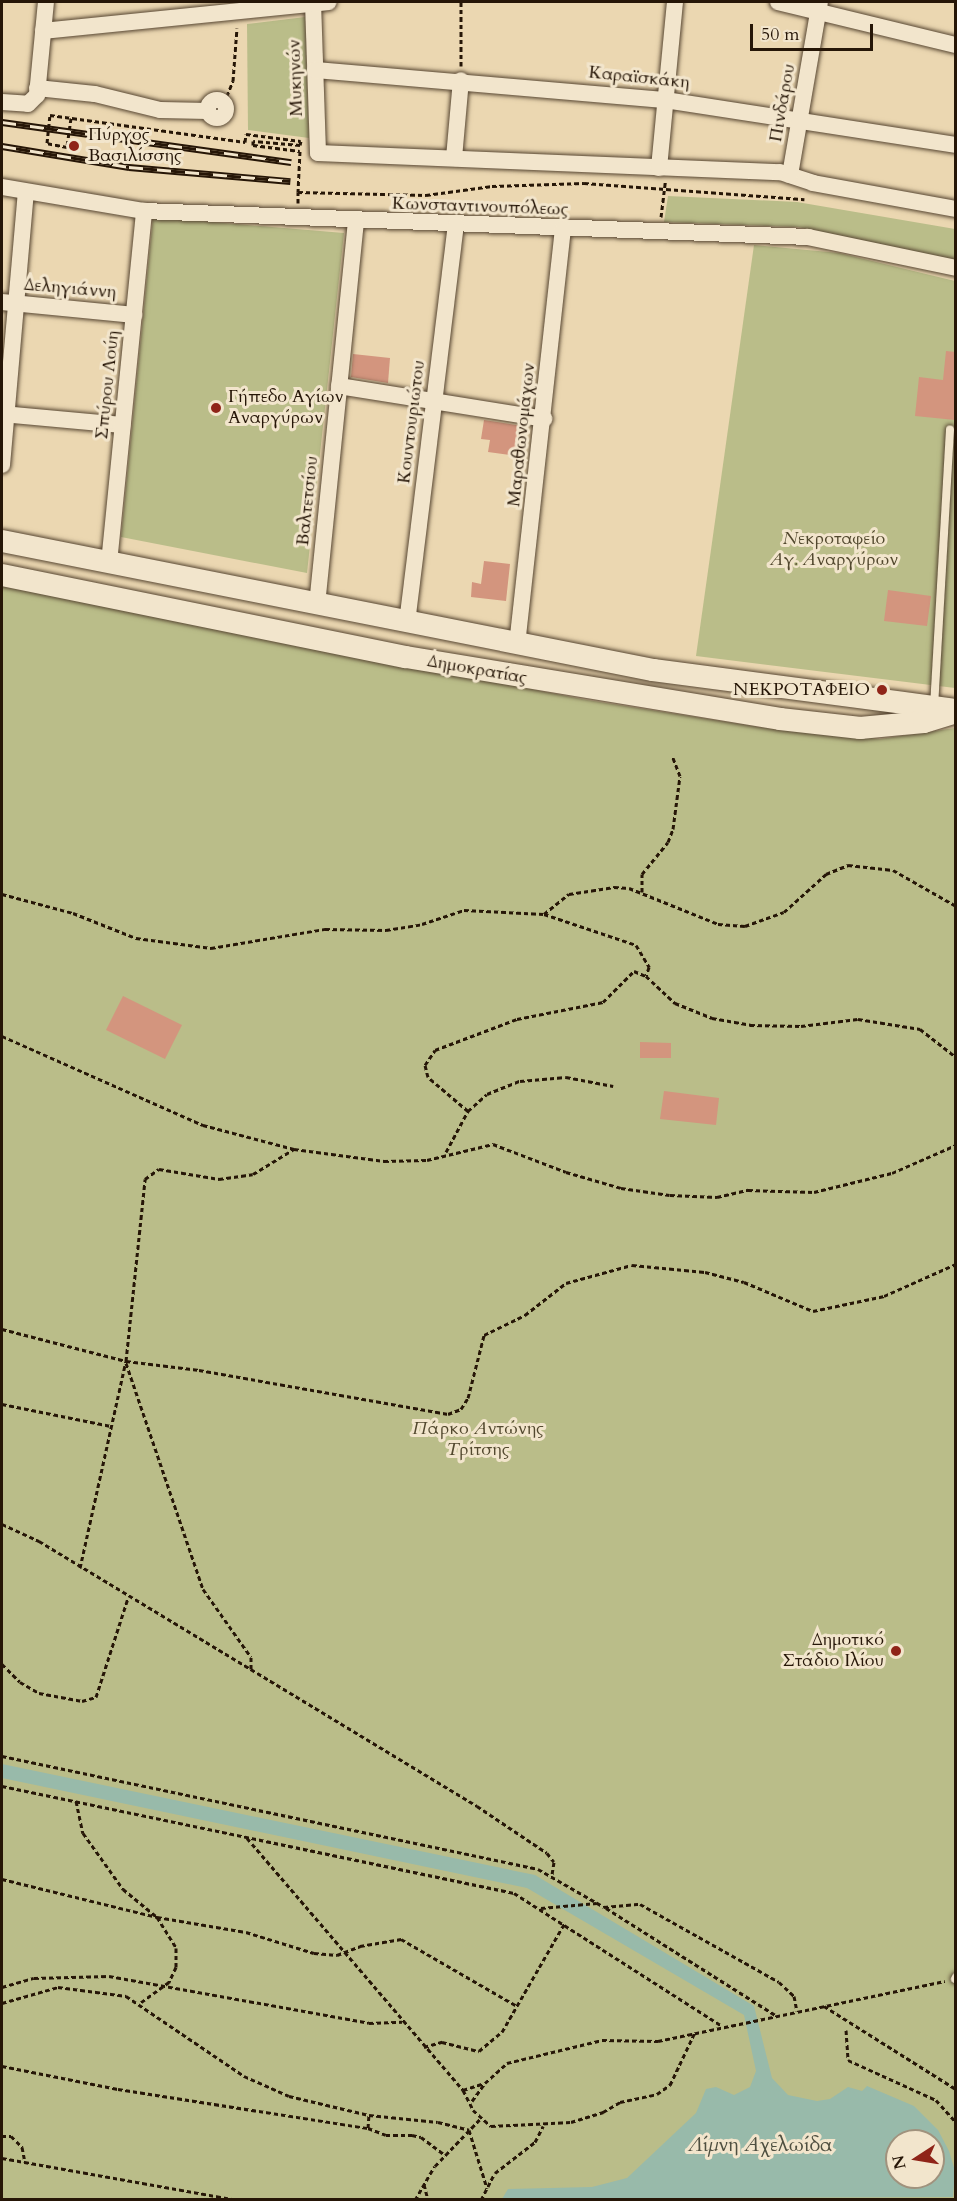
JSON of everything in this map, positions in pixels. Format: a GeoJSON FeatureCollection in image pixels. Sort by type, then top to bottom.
{"type":"FeatureCollection","features":[{"type":"Feature","properties":{"kind":"main road","name":"Δημοκρατίας"},"geometry":{"type":"LineString","coordinates":[[2,541],[653,670],[948,710]]}},
{"type":"Feature","properties":{"kind":"main road","name":"Δημοκρατίας"},"geometry":{"type":"LineString","coordinates":[[2,575],[406,657],[769,718],[860,728],[924,722],[948,710]]}},
{"type":"Feature","properties":{"kind":"street"},"geometry":{"type":"LineString","coordinates":[[2,102],[28,104],[37,95],[46,2]]}},
{"type":"Feature","properties":{"kind":"street"},"geometry":{"type":"LineString","coordinates":[[43,31],[236,6],[318,2]]}},
{"type":"Feature","properties":{"kind":"street","name":"Μυκηνών"},"geometry":{"type":"LineString","coordinates":[[318,2],[315,70],[318,153],[454,158]]}},
{"type":"Feature","properties":{"kind":"street"},"geometry":{"type":"LineString","coordinates":[[663,168],[665,99],[675,2]]}},
{"type":"Feature","properties":{"kind":"street"},"geometry":{"type":"LineString","coordinates":[[778,2],[819,6],[956,45]]}},
{"type":"Feature","properties":{"kind":"street","name":"Πινδάρου"},"geometry":{"type":"LineString","coordinates":[[790,175],[819,6]]}},
{"type":"Feature","properties":{"kind":"street","name":"Καραϊσκάκη"},"geometry":{"type":"LineString","coordinates":[[315,70],[461,80],[665,99],[800,118],[956,145]]}},
{"type":"Feature","properties":{"kind":"street"},"geometry":{"type":"LineString","coordinates":[[461,80],[454,158],[663,168],[738,168],[790,175],[813,183],[956,208]]}},
{"type":"Feature","properties":{"kind":"street"},"geometry":{"type":"LineString","coordinates":[[38,88],[95,94],[160,110],[208,111],[213,101],[224,103]]}},
{"type":"Feature","properties":{"kind":"street","name":"Κωνσταντινουπόλεως"},"geometry":{"type":"LineString","coordinates":[[2,187],[144,211],[297,220],[808,237],[956,268]]}},
{"type":"Feature","properties":{"kind":"street"},"geometry":{"type":"LineString","coordinates":[[2,465],[9,303],[26,192]]}},
{"type":"Feature","properties":{"kind":"street","name":"Σπύρου Λούη"},"geometry":{"type":"LineString","coordinates":[[109,563],[144,211]]}},
{"type":"Feature","properties":{"kind":"street","name":"Βαλτετσίου"},"geometry":{"type":"LineString","coordinates":[[317,605],[356,222]]}},
{"type":"Feature","properties":{"kind":"street","name":"Κουντουριώτου"},"geometry":{"type":"LineString","coordinates":[[407,623],[456,225]]}},
{"type":"Feature","properties":{"kind":"street","name":"Μαραθωνομάχων"},"geometry":{"type":"LineString","coordinates":[[518,645],[563,229]]}},
{"type":"Feature","properties":{"kind":"street","name":"Δεληγιάννη"},"geometry":{"type":"LineString","coordinates":[[9,303],[134,315]]}},
{"type":"Feature","properties":{"kind":"street"},"geometry":{"type":"LineString","coordinates":[[339,386],[434,404],[544,420]]}},
{"type":"Feature","properties":{"kind":"street"},"geometry":{"type":"LineString","coordinates":[[4,415],[123,425]]}},
{"type":"Feature","properties":{"kind":"lane"},"geometry":{"type":"LineString","coordinates":[[948,710],[950,429]]}},
{"type":"Feature","properties":{"kind":"path"},"geometry":{"type":"LineString","coordinates":[[460,2],[461,80]]}},
{"type":"Feature","properties":{"kind":"path"},"geometry":{"type":"LineString","coordinates":[[224,103],[230,93],[237,59],[236,6]]}},
{"type":"Feature","properties":{"kind":"path"},"geometry":{"type":"LineString","coordinates":[[71,118],[67,147],[46,143],[50,115],[245,142],[246,134],[301,141],[300,145],[253,141],[253,145],[300,151],[297,220]]}},
{"type":"Feature","properties":{"kind":"path"},"geometry":{"type":"LineString","coordinates":[[660,222],[664,192],[663,168]]}},
{"type":"Feature","properties":{"kind":"path"},"geometry":{"type":"LineString","coordinates":[[298,192],[426,195],[492,186],[584,183],[664,192],[809,200]]}},
{"type":"Feature","properties":{"kind":"path"},"geometry":{"type":"LineString","coordinates":[[642,894],[642,874],[658,856],[673,829],[680,776],[672,755]]}},
{"type":"Feature","properties":{"kind":"path"},"geometry":{"type":"LineString","coordinates":[[544,914],[556,901],[585,890],[614,887],[642,894],[718,924],[745,926],[784,912],[826,873],[848,865],[892,870],[956,906]]}},
{"type":"Feature","properties":{"kind":"path"},"geometry":{"type":"LineString","coordinates":[[2,894],[73,913],[136,938],[211,948],[325,929],[386,930],[422,924],[464,910],[544,914],[636,945],[649,967],[646,976]]}},
{"type":"Feature","properties":{"kind":"path"},"geometry":{"type":"LineString","coordinates":[[468,1111],[428,1077],[425,1065],[435,1050],[449,1042],[517,1019],[603,1002],[634,971],[646,976],[675,1003],[712,1018],[750,1025],[801,1026],[858,1019],[920,1029],[956,1058]]}},
{"type":"Feature","properties":{"kind":"path"},"geometry":{"type":"LineString","coordinates":[[2,1036],[203,1125],[294,1149],[384,1161],[426,1160],[446,1152],[493,1144],[621,1188],[717,1197],[748,1190],[806,1193],[846,1186],[927,1161],[956,1145]]}},
{"type":"Feature","properties":{"kind":"path"},"geometry":{"type":"LineString","coordinates":[[446,1152],[468,1111],[487,1094],[520,1081],[566,1077],[613,1086]]}},
{"type":"Feature","properties":{"kind":"path"},"geometry":{"type":"LineString","coordinates":[[80,1568],[126,1361],[146,1179],[159,1169],[219,1179],[253,1174],[294,1149]]}},
{"type":"Feature","properties":{"kind":"path"},"geometry":{"type":"LineString","coordinates":[[2,1329],[126,1361],[199,1370],[453,1414],[468,1398],[484,1335],[525,1315],[566,1283],[632,1265],[705,1272],[744,1282],[813,1311],[884,1296],[956,1264]]}},
{"type":"Feature","properties":{"kind":"path"},"geometry":{"type":"LineString","coordinates":[[126,1361],[204,1589],[252,1657],[250,1669]]}},
{"type":"Feature","properties":{"kind":"path"},"geometry":{"type":"LineString","coordinates":[[2,1404],[111,1426]]}},
{"type":"Feature","properties":{"kind":"path"},"geometry":{"type":"LineString","coordinates":[[2,1524],[39,1541],[128,1598],[477,1806],[547,1853],[554,1862],[552,1875]]}},
{"type":"Feature","properties":{"kind":"path"},"geometry":{"type":"LineString","coordinates":[[2,1664],[20,1682],[39,1693],[82,1701],[96,1697],[128,1598]]}},
{"type":"Feature","properties":{"kind":"path"},"geometry":{"type":"LineString","coordinates":[[2,1756],[520,1864],[552,1875],[776,2015]]}},
{"type":"Feature","properties":{"kind":"path"},"geometry":{"type":"LineString","coordinates":[[2,1786],[514,1893],[722,2026]]}},
{"type":"Feature","properties":{"kind":"path"},"geometry":{"type":"LineString","coordinates":[[76,1801],[82,1833],[123,1890],[157,1917],[176,1948],[176,1967],[163,1986],[141,2003]]}},
{"type":"Feature","properties":{"kind":"path"},"geometry":{"type":"LineString","coordinates":[[245,1836],[346,1952],[402,2022],[463,2090],[472,2101],[473,2110],[491,2126],[543,2126],[571,2122],[603,2112],[620,2102],[657,2094],[670,2085],[695,2032]]}},
{"type":"Feature","properties":{"kind":"path"},"geometry":{"type":"LineString","coordinates":[[2,1879],[157,1917],[246,1932],[314,1953],[346,1952],[401,1939],[517,2006]]}},
{"type":"Feature","properties":{"kind":"path"},"geometry":{"type":"LineString","coordinates":[[539,1908],[599,1903]]}},
{"type":"Feature","properties":{"kind":"path"},"geometry":{"type":"LineString","coordinates":[[604,1907],[640,1904],[779,1982],[794,1996],[797,2011]]}},
{"type":"Feature","properties":{"kind":"path"},"geometry":{"type":"LineString","coordinates":[[424,2047],[450,2043],[479,2051],[502,2032],[564,1923]]}},
{"type":"Feature","properties":{"kind":"path"},"geometry":{"type":"LineString","coordinates":[[2,1987],[34,1978],[72,1975],[110,1976],[369,2023],[402,2022]]}},
{"type":"Feature","properties":{"kind":"path"},"geometry":{"type":"LineString","coordinates":[[472,2101],[484,2083],[507,2063],[602,2040],[657,2041],[955,1978]]}},
{"type":"Feature","properties":{"kind":"path"},"geometry":{"type":"LineString","coordinates":[[2,2003],[58,1987],[81,1987],[141,2003],[244,2076],[288,2096],[369,2115],[438,2122],[469,2130]]}},
{"type":"Feature","properties":{"kind":"path"},"geometry":{"type":"LineString","coordinates":[[824,2006],[956,2089]]}},
{"type":"Feature","properties":{"kind":"path"},"geometry":{"type":"LineString","coordinates":[[846,2030],[848,2060],[936,2100],[956,2122]]}},
{"type":"Feature","properties":{"kind":"path"},"geometry":{"type":"LineString","coordinates":[[2,2066],[118,2089],[368,2128],[386,2135],[422,2137],[445,2155]]}},
{"type":"Feature","properties":{"kind":"path"},"geometry":{"type":"LineString","coordinates":[[463,2090],[484,2083]]}},
{"type":"Feature","properties":{"kind":"path"},"geometry":{"type":"LineString","coordinates":[[368,2128],[369,2115]]}},
{"type":"Feature","properties":{"kind":"path"},"geometry":{"type":"LineString","coordinates":[[415,2199],[423,2183],[445,2155],[482,2118]]}},
{"type":"Feature","properties":{"kind":"path"},"geometry":{"type":"LineString","coordinates":[[481,2199],[495,2173],[535,2142],[543,2126]]}},
{"type":"Feature","properties":{"kind":"path"},"geometry":{"type":"LineString","coordinates":[[469,2130],[487,2188]]}},
{"type":"Feature","properties":{"kind":"path"},"geometry":{"type":"LineString","coordinates":[[2,2136],[11,2136],[22,2146],[25,2162]]}},
{"type":"Feature","properties":{"kind":"path"},"geometry":{"type":"LineString","coordinates":[[2,2158],[237,2199]]}},
{"type":"Feature","properties":{"kind":"path"},"geometry":{"type":"LineString","coordinates":[[423,2183],[428,2199]]}},
{"type":"Feature","properties":{"kind":"green space"},"geometry":{"type":"Polygon","coordinates":[[[305,17],[309,138],[248,130],[247,24],[305,17]]]}},
{"type":"Feature","properties":{"kind":"green space"},"geometry":{"type":"Polygon","coordinates":[[[668,196],[797,202],[955,229],[955,260],[798,227],[664,222],[668,196]]]}},
{"type":"Feature","properties":{"kind":"green space"},"geometry":{"type":"Polygon","coordinates":[[[153,217],[344,233],[307,573],[121,537],[153,217]]]}},
{"type":"Feature","properties":{"kind":"green space","name":"Νεκροταφείο Αγ. Αναργύρων"},"geometry":{"type":"Polygon","coordinates":[[[754,245],[839,253],[955,281],[955,688],[696,656],[754,245]]]}},
{"type":"Feature","properties":{"kind":"green space","name":"Πάρκο Αντώνης Τρίτσης"},"geometry":{"type":"Polygon","coordinates":[[[2,586],[587,700],[772,729],[880,739],[955,728],[955,2199],[2,2199],[2,586]]]}},
{"type":"Feature","properties":{"kind":"water","name":"Λίμνη Αχελωίδα"},"geometry":{"type":"Polygon","coordinates":[[[2,1764],[535,1875],[754,2006],[772,2078],[788,2095],[817,2101],[830,2099],[848,2087],[862,2091],[867,2086],[914,2106],[937,2129],[885,2129],[885,2189],[945,2189],[945,2143],[955,2171],[953,2197],[502,2199],[508,2189],[592,2187],[627,2178],[696,2113],[706,2089],[716,2087],[734,2095],[750,2087],[756,2071],[744,2015],[527,1888],[2,1778],[2,1764]]]}},
{"type":"Feature","properties":{"kind":"building"},"geometry":{"type":"Polygon","coordinates":[[[946,351],[956,352],[955,420],[915,416],[919,377],[943,380],[946,351]]]}},
{"type":"Feature","properties":{"kind":"building"},"geometry":{"type":"Polygon","coordinates":[[[353,354],[390,358],[388,383],[351,377],[353,354]]]}},
{"type":"Feature","properties":{"kind":"building"},"geometry":{"type":"Polygon","coordinates":[[[484,420],[522,426],[518,456],[488,452],[490,440],[481,439],[484,420]]]}},
{"type":"Feature","properties":{"kind":"building"},"geometry":{"type":"Polygon","coordinates":[[[484,561],[510,564],[506,601],[471,597],[472,582],[481,584],[484,561]]]}},
{"type":"Feature","properties":{"kind":"building"},"geometry":{"type":"Polygon","coordinates":[[[888,590],[931,596],[927,626],[884,621],[888,590]]]}},
{"type":"Feature","properties":{"kind":"building"},"geometry":{"type":"Polygon","coordinates":[[[123,996],[182,1025],[165,1059],[106,1030],[123,996]]]}},
{"type":"Feature","properties":{"kind":"building"},"geometry":{"type":"Polygon","coordinates":[[[640,1042],[671,1043],[671,1058],[640,1058],[640,1042]]]}},
{"type":"Feature","properties":{"kind":"building"},"geometry":{"type":"Polygon","coordinates":[[[664,1091],[719,1098],[716,1125],[660,1119],[664,1091]]]}},
{"type":"Feature","properties":{"kind":"railway"},"geometry":{"type":"LineString","coordinates":[[2,122],[291,162]]}},
{"type":"Feature","properties":{"kind":"railway"},"geometry":{"type":"LineString","coordinates":[[2,146],[129,167],[290,181]]}},
{"type":"Feature","properties":{"kind":"place","name":"Πύργος Βασιλίσσης"},"geometry":{"type":"Point","coordinates":[74,146]}},
{"type":"Feature","properties":{"kind":"place","name":"Γήπεδο Αγίων Αναργύρων"},"geometry":{"type":"Point","coordinates":[216,408]}},
{"type":"Feature","properties":{"kind":"place","name":"ΝΕΚΡΟΤΑΦΕΙΟ"},"geometry":{"type":"Point","coordinates":[882,690]}},
{"type":"Feature","properties":{"kind":"place","name":"Δημοτικό Στάδιο Ιλίου"},"geometry":{"type":"Point","coordinates":[896,1651]}}]}
